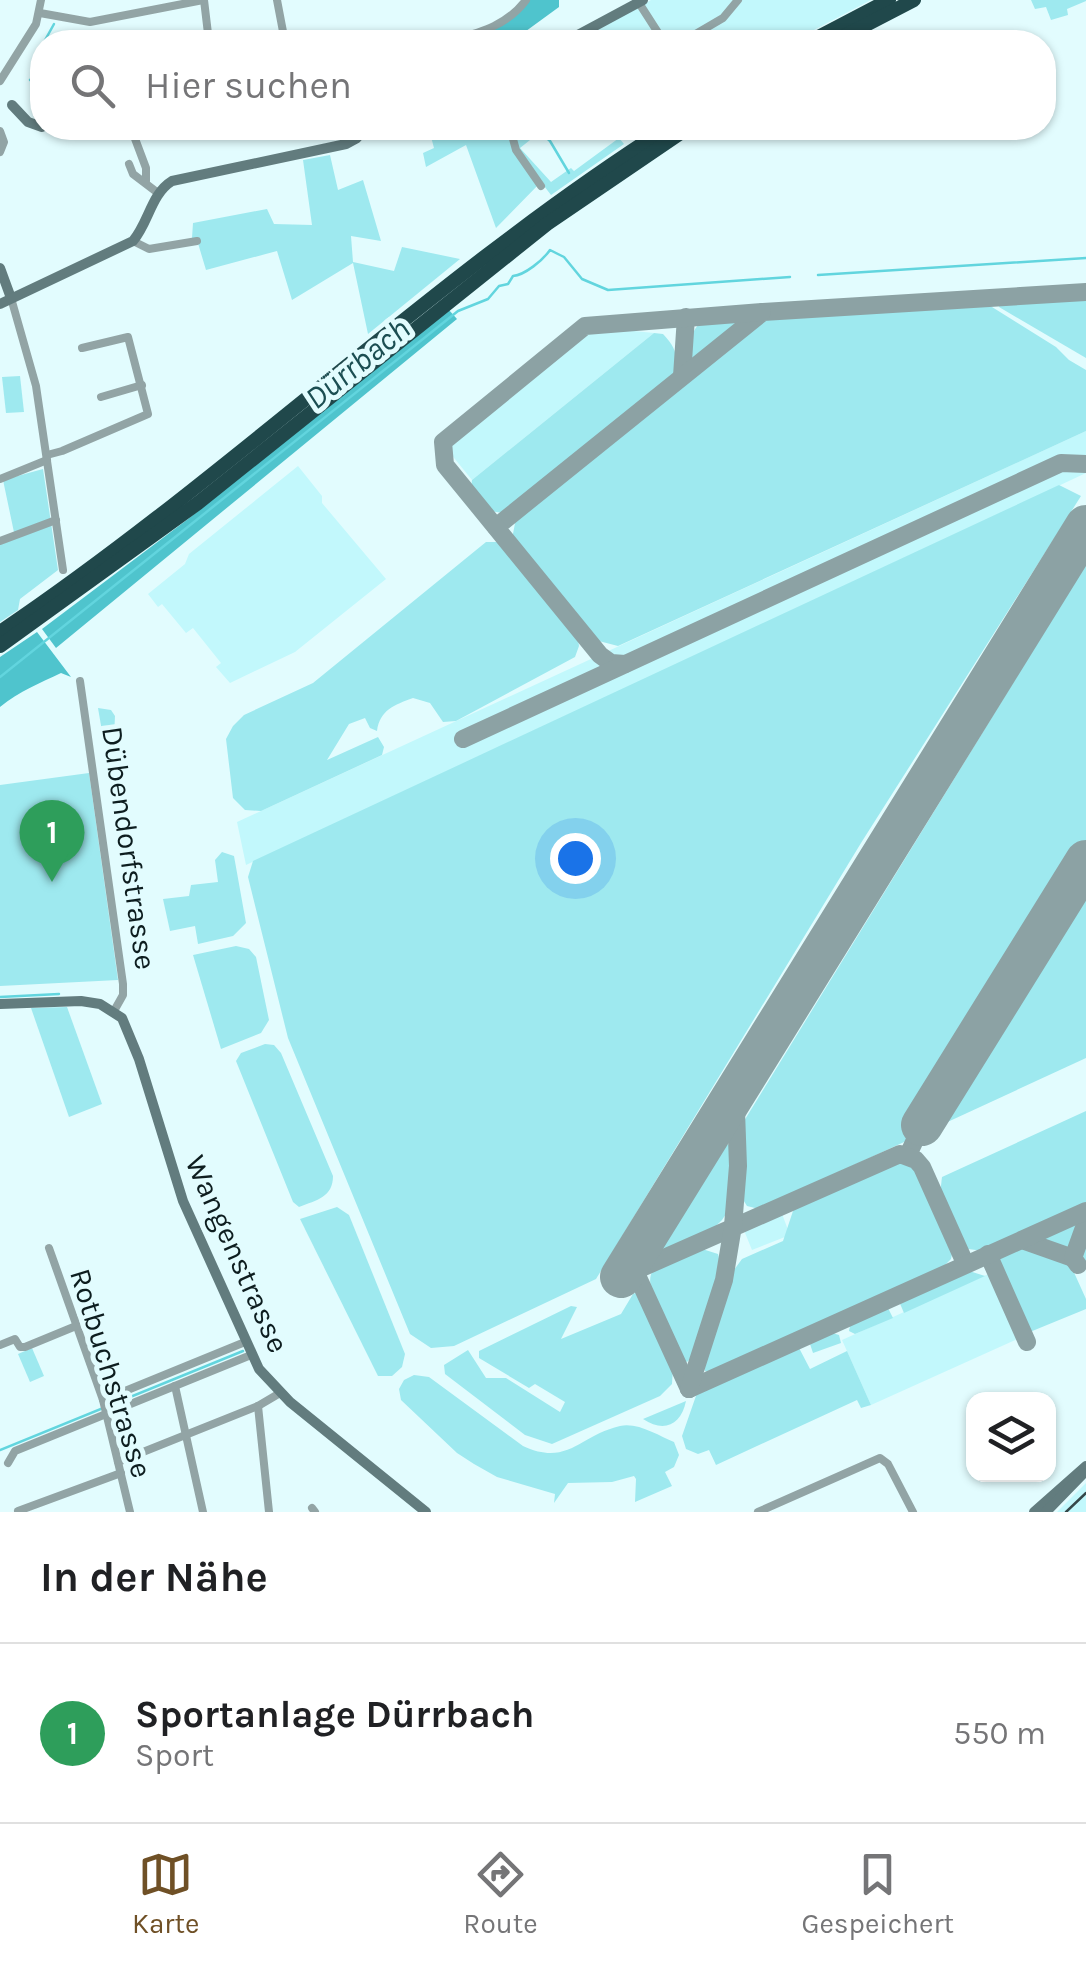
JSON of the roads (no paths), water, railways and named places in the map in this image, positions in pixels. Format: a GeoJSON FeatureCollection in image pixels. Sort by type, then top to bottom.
{"type":"FeatureCollection","features":[{"type":"Feature","properties":{"kind":"highway"},"geometry":{"type":"LineString","coordinates":[[832,30],[889,0]]}},
{"type":"Feature","properties":{"kind":"highway"},"geometry":{"type":"LineString","coordinates":[[856,30],[914,0]]}},
{"type":"Feature","properties":{"kind":"highway"},"geometry":{"type":"LineString","coordinates":[[0,632],[222,468],[506,241],[650,140]]}},
{"type":"Feature","properties":{"kind":"highway"},"geometry":{"type":"LineString","coordinates":[[0,646],[182,515],[518,246],[671,140]]}},
{"type":"Feature","properties":{"kind":"main road"},"geometry":{"type":"LineString","coordinates":[[587,30],[641,1]]}},
{"type":"Feature","properties":{"kind":"main road"},"geometry":{"type":"LineString","coordinates":[[6,103],[30,123]]}},
{"type":"Feature","properties":{"kind":"main road"},"geometry":{"type":"LineString","coordinates":[[0,304],[133,241],[158,193],[172,181],[353,140]]}},
{"type":"Feature","properties":{"kind":"main road"},"geometry":{"type":"LineString","coordinates":[[0,268],[11,298]]}},
{"type":"Feature","properties":{"kind":"main road"},"geometry":{"type":"LineString","coordinates":[[0,1004],[81,1000],[114,1011]]}},
{"type":"Feature","properties":{"kind":"main road","name":"Wangenstrasse"},"geometry":{"type":"LineString","coordinates":[[114,1011],[130,1032],[183,1200],[251,1355],[280,1394],[426,1512]]}},
{"type":"Feature","properties":{"kind":"main road"},"geometry":{"type":"LineString","coordinates":[[1034,1512],[1086,1469]]}},
{"type":"Feature","properties":{"kind":"main road"},"geometry":{"type":"LineString","coordinates":[[1046,1512],[1086,1469]]}},
{"type":"Feature","properties":{"kind":"street"},"geometry":{"type":"LineString","coordinates":[[0,81],[40,13],[41,0]]}},
{"type":"Feature","properties":{"kind":"street"},"geometry":{"type":"LineString","coordinates":[[40,13],[90,22],[204,0],[208,30]]}},
{"type":"Feature","properties":{"kind":"street"},"geometry":{"type":"LineString","coordinates":[[277,0],[283,30]]}},
{"type":"Feature","properties":{"kind":"street"},"geometry":{"type":"LineString","coordinates":[[486,30],[515,13],[526,0]]}},
{"type":"Feature","properties":{"kind":"street"},"geometry":{"type":"LineString","coordinates":[[702,30],[723,18],[738,0]]}},
{"type":"Feature","properties":{"kind":"street"},"geometry":{"type":"LineString","coordinates":[[641,1],[657,30]]}},
{"type":"Feature","properties":{"kind":"street"},"geometry":{"type":"LineString","coordinates":[[0,133],[4,144],[0,152]]}},
{"type":"Feature","properties":{"kind":"street"},"geometry":{"type":"LineString","coordinates":[[136,140],[146,168],[146,181]]}},
{"type":"Feature","properties":{"kind":"street"},"geometry":{"type":"LineString","coordinates":[[513,140],[541,186]]}},
{"type":"Feature","properties":{"kind":"street"},"geometry":{"type":"LineString","coordinates":[[130,164],[134,174],[158,193]]}},
{"type":"Feature","properties":{"kind":"street"},"geometry":{"type":"LineString","coordinates":[[133,241],[145,248],[197,241]]}},
{"type":"Feature","properties":{"kind":"street"},"geometry":{"type":"LineString","coordinates":[[11,298],[36,386],[64,570]]}},
{"type":"Feature","properties":{"kind":"street"},"geometry":{"type":"LineString","coordinates":[[0,479],[148,414],[128,337],[82,348]]}},
{"type":"Feature","properties":{"kind":"street"},"geometry":{"type":"LineString","coordinates":[[102,397],[142,385]]}},
{"type":"Feature","properties":{"kind":"street"},"geometry":{"type":"LineString","coordinates":[[0,541],[56,520]]}},
{"type":"Feature","properties":{"kind":"street","name":"Dübendorfstrasse"},"geometry":{"type":"LineString","coordinates":[[80,685],[124,995],[114,1011]]}},
{"type":"Feature","properties":{"kind":"street","name":"Rotbuchstrasse"},"geometry":{"type":"LineString","coordinates":[[48,1248],[105,1407],[130,1512]]}},
{"type":"Feature","properties":{"kind":"street"},"geometry":{"type":"LineString","coordinates":[[0,1346],[14,1340],[20,1348],[25,1347],[76,1326]]}},
{"type":"Feature","properties":{"kind":"street"},"geometry":{"type":"LineString","coordinates":[[8,1464],[15,1452],[245,1342]]}},
{"type":"Feature","properties":{"kind":"street"},"geometry":{"type":"LineString","coordinates":[[105,1407],[175,1386],[251,1355]]}},
{"type":"Feature","properties":{"kind":"street"},"geometry":{"type":"LineString","coordinates":[[175,1386],[203,1512]]}},
{"type":"Feature","properties":{"kind":"street"},"geometry":{"type":"LineString","coordinates":[[118,1462],[280,1394]]}},
{"type":"Feature","properties":{"kind":"street"},"geometry":{"type":"LineString","coordinates":[[258,1406],[269,1512]]}},
{"type":"Feature","properties":{"kind":"street"},"geometry":{"type":"LineString","coordinates":[[758,1512],[884,1459],[913,1512]]}},
{"type":"Feature","properties":{"kind":"street"},"geometry":{"type":"LineString","coordinates":[[18,1511],[121,1474]]}},
{"type":"Feature","properties":{"kind":"waterway"},"geometry":{"type":"LineString","coordinates":[[51,30],[54,24]]}},
{"type":"Feature","properties":{"kind":"waterway"},"geometry":{"type":"LineString","coordinates":[[549,140],[569,173]]}},
{"type":"Feature","properties":{"kind":"waterway","name":"Dürrbach"},"geometry":{"type":"LineString","coordinates":[[0,677],[458,311],[488,299],[499,286],[508,284],[513,276],[533,266],[550,250],[564,257],[582,279],[608,290],[790,277]]}},
{"type":"Feature","properties":{"kind":"waterway","name":"Dürrbach"},"geometry":{"type":"LineString","coordinates":[[818,275],[1086,258]]}},
{"type":"Feature","properties":{"kind":"waterway"},"geometry":{"type":"LineString","coordinates":[[0,997],[59,994]]}},
{"type":"Feature","properties":{"kind":"waterway"},"geometry":{"type":"LineString","coordinates":[[0,1450],[243,1351]]}},
{"type":"Feature","properties":{"kind":"railway"},"geometry":{"type":"LineString","coordinates":[[1066,1512],[1086,1493]]}},
{"type":"Feature","properties":{"kind":"place","name":"Sportanlage Dürrbach"},"geometry":{"type":"Point","coordinates":[52,882]}}]}
